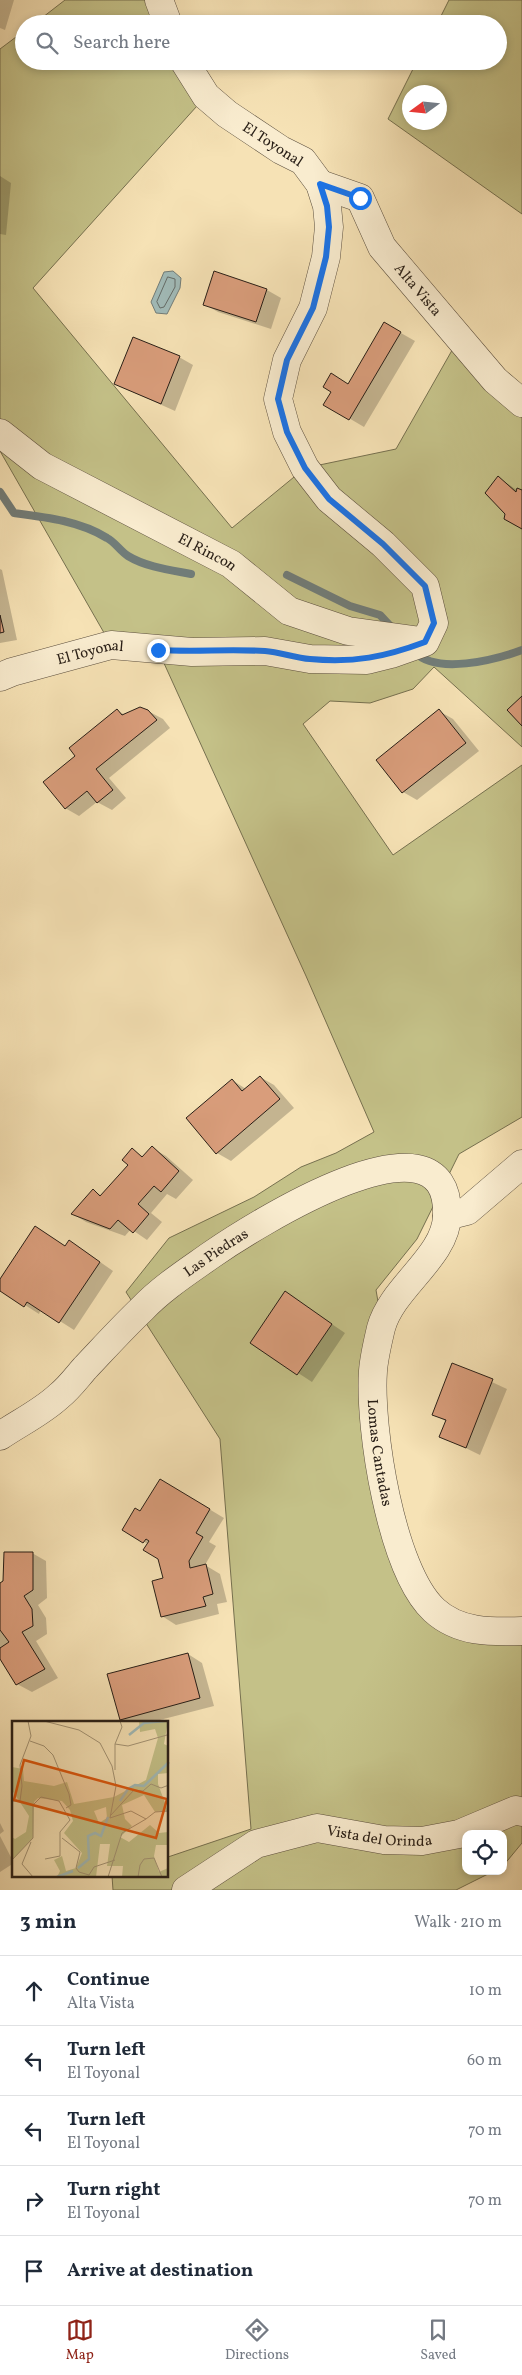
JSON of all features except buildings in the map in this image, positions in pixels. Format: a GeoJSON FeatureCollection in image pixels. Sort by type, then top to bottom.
{"type":"FeatureCollection","features":[{"type":"Feature","properties":{"kind":"street"},"geometry":{"type":"LineString","coordinates":[[159,0],[165,15]]}},
{"type":"Feature","properties":{"kind":"street","name":"El Toyonal"},"geometry":{"type":"LineString","coordinates":[[0,677],[111,645],[192,652],[266,651],[310,659],[367,660],[425,642],[434,623],[425,586],[383,544],[329,499],[305,468],[287,432],[278,399],[287,360],[313,308],[326,257],[329,227],[327,206],[320,184],[303,161],[281,150],[227,114],[206,96],[190,70]]}},
{"type":"Feature","properties":{"kind":"street","name":"Alta Vista"},"geometry":{"type":"LineString","coordinates":[[320,184],[360,198],[382,247],[496,380],[522,403]]}},
{"type":"Feature","properties":{"kind":"street","name":"El Rincon"},"geometry":{"type":"LineString","coordinates":[[0,433],[42,466],[231,564],[289,611],[348,631],[425,642]]}},
{"type":"Feature","properties":{"kind":"street"},"geometry":{"type":"LineString","coordinates":[[447,1216],[467,1211],[522,1164]]}},
{"type":"Feature","properties":{"kind":"street","name":"Las Piedras"},"geometry":{"type":"LineString","coordinates":[[0,1436],[59,1396],[144,1306],[167,1285],[272,1216],[338,1186],[394,1167],[414,1167],[432,1173],[443,1188],[447,1216]]}},
{"type":"Feature","properties":{"kind":"street","name":"Lomas Cantadas"},"geometry":{"type":"LineString","coordinates":[[447,1216],[443,1235],[396,1296],[382,1325],[373,1370],[375,1421],[383,1482],[402,1555],[420,1592],[434,1610],[458,1626],[486,1632],[522,1632]]}},
{"type":"Feature","properties":{"kind":"street","name":"Vista del Orinda"},"geometry":{"type":"LineString","coordinates":[[186,1890],[256,1844],[317,1828],[384,1840],[422,1841],[459,1834],[516,1810],[522,1812]]}},
{"type":"Feature","properties":{"kind":"shaded area"},"geometry":{"type":"Polygon","coordinates":[[[65,0],[159,0],[164,15],[46,15],[65,0]]]}},
{"type":"Feature","properties":{"kind":"shaded area"},"geometry":{"type":"Polygon","coordinates":[[[449,0],[522,0],[522,214],[404,130],[447,130],[447,85],[405,85],[412,70],[507,70],[507,15],[442,15],[449,0]]]}},
{"type":"Feature","properties":{"kind":"shaded area"},"geometry":{"type":"Polygon","coordinates":[[[15,38],[15,70],[190,70],[206,96],[33,288],[232,528],[305,468],[396,449],[459,338],[522,403],[522,747],[434,667],[413,689],[370,703],[330,701],[303,724],[393,855],[522,765],[522,1117],[459,1154],[417,1239],[376,1290],[382,1325],[383,1482],[434,1610],[522,1631],[522,1843],[507,1861],[507,1830],[462,1830],[462,1875],[486,1875],[456,1890],[113,1890],[112,1878],[169,1878],[169,1857],[251,1829],[220,1439],[126,1292],[169,1238],[254,1197],[301,1167],[336,1153],[374,1132],[306,976],[158,650],[111,645],[0,451],[0,49],[15,38]]]}},
{"type":"Feature","properties":{"kind":"shaded area"},"geometry":{"type":"Polygon","coordinates":[[[402,91],[402,129],[388,119],[402,91]]]}},
{"type":"Feature","properties":{"kind":"water"},"geometry":{"type":"Polygon","coordinates":[[[173,271],[181,278],[180,288],[167,314],[156,313],[151,302],[164,272],[173,271]]]}},
{"type":"Feature","properties":{"kind":"waterway"},"geometry":{"type":"LineString","coordinates":[[0,492],[14,513],[38,516],[85,527],[110,540],[125,554],[135,560],[158,568],[191,574]]}},
{"type":"Feature","properties":{"kind":"waterway"},"geometry":{"type":"LineString","coordinates":[[287,575],[350,606],[380,615],[393,629]]}},
{"type":"Feature","properties":{"kind":"waterway"},"geometry":{"type":"LineString","coordinates":[[415,652],[425,659],[437,663],[451,664],[482,661],[522,650]]}},
{"type":"Feature","properties":{"kind":"route"},"geometry":{"type":"LineString","coordinates":[[158,650],[192,652],[266,651],[310,659],[367,660],[425,642],[432,629],[434,623],[425,586],[383,544],[329,499],[305,468],[287,432],[278,399],[287,360],[313,308],[326,257],[329,227],[327,206],[320,184],[360,198]]}}]}
